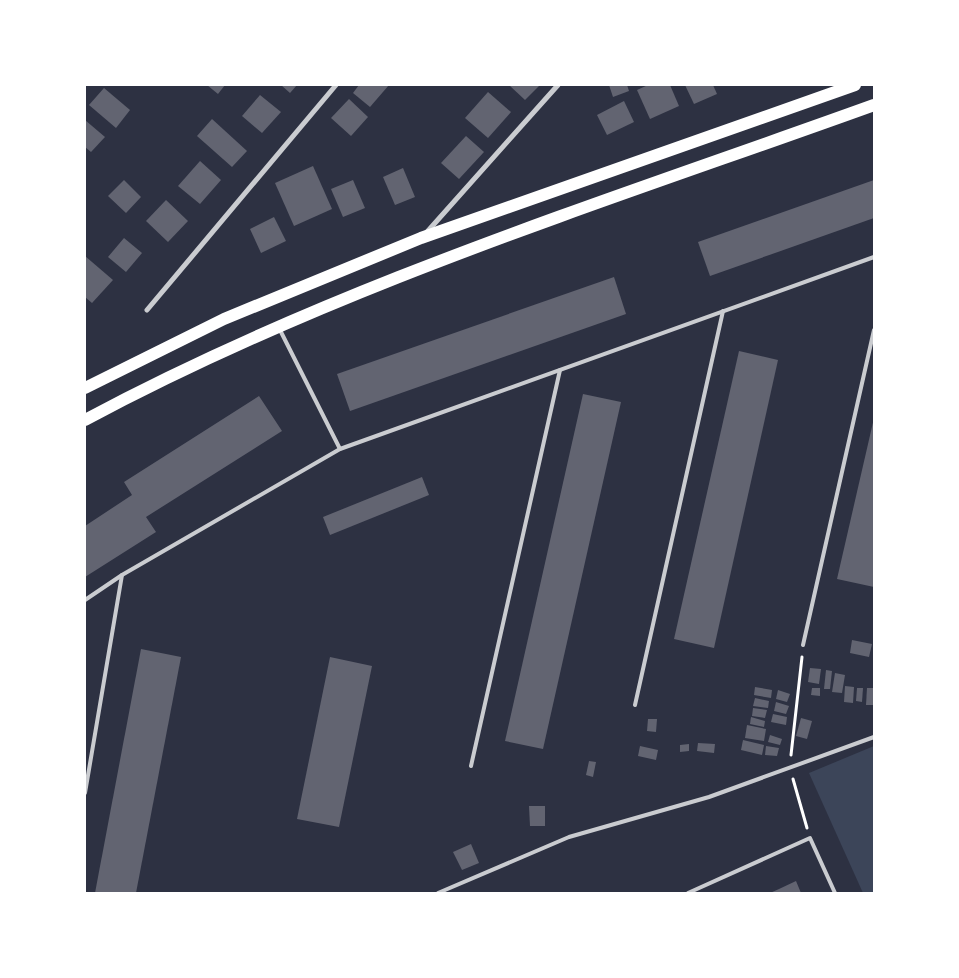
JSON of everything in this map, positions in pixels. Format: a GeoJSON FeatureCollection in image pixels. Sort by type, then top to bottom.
{"type":"FeatureCollection","features":[{"type":"Feature","properties":{"kind":"main road"},"geometry":{"type":"LineString","coordinates":[[85,388],[224,319],[421,238],[855,85]]}},
{"type":"Feature","properties":{"kind":"main road"},"geometry":{"type":"LineString","coordinates":[[85,420],[133,394],[279,327],[431,264],[874,106]]}},
{"type":"Feature","properties":{"kind":"street"},"geometry":{"type":"LineString","coordinates":[[147,310],[336,85]]}},
{"type":"Feature","properties":{"kind":"street"},"geometry":{"type":"LineString","coordinates":[[421,238],[558,85]]}},
{"type":"Feature","properties":{"kind":"lane"},"geometry":{"type":"LineString","coordinates":[[85,600],[122,575],[340,449],[874,257]]}},
{"type":"Feature","properties":{"kind":"lane"},"geometry":{"type":"LineString","coordinates":[[635,705],[723,311]]}},
{"type":"Feature","properties":{"kind":"lane"},"geometry":{"type":"LineString","coordinates":[[279,327],[340,449]]}},
{"type":"Feature","properties":{"kind":"lane"},"geometry":{"type":"LineString","coordinates":[[803,646],[874,330]]}},
{"type":"Feature","properties":{"kind":"lane"},"geometry":{"type":"LineString","coordinates":[[471,766],[560,370]]}},
{"type":"Feature","properties":{"kind":"lane"},"geometry":{"type":"LineString","coordinates":[[85,793],[122,575]]}},
{"type":"Feature","properties":{"kind":"lane"},"geometry":{"type":"LineString","coordinates":[[438,893],[569,837],[709,797],[874,737]]}},
{"type":"Feature","properties":{"kind":"lane"},"geometry":{"type":"LineString","coordinates":[[688,893],[810,838],[835,893]]}},
{"type":"Feature","properties":{"kind":"path"},"geometry":{"type":"LineString","coordinates":[[803,646],[790,769],[810,838]]}},
{"type":"Feature","properties":{"kind":"shaded area"},"geometry":{"type":"Polygon","coordinates":[[[874,746],[874,893],[863,893],[809,773],[874,746]]]}},
{"type":"Feature","properties":{"kind":"building"},"geometry":{"type":"Polygon","coordinates":[[[207,85],[225,85],[218,94],[207,85]]]}},
{"type":"Feature","properties":{"kind":"building"},"geometry":{"type":"Polygon","coordinates":[[[281,85],[297,85],[290,93],[281,85]]]}},
{"type":"Feature","properties":{"kind":"building"},"geometry":{"type":"Polygon","coordinates":[[[359,85],[389,85],[370,107],[353,93],[359,85]]]}},
{"type":"Feature","properties":{"kind":"building"},"geometry":{"type":"Polygon","coordinates":[[[509,85],[540,85],[525,100],[509,85]]]}},
{"type":"Feature","properties":{"kind":"building"},"geometry":{"type":"Polygon","coordinates":[[[609,85],[627,85],[629,91],[613,97],[609,85]]]}},
{"type":"Feature","properties":{"kind":"building"},"geometry":{"type":"Polygon","coordinates":[[[648,85],[670,85],[679,106],[650,119],[637,90],[648,85]]]}},
{"type":"Feature","properties":{"kind":"building"},"geometry":{"type":"Polygon","coordinates":[[[685,85],[713,85],[717,94],[694,104],[685,85]]]}},
{"type":"Feature","properties":{"kind":"building"},"geometry":{"type":"Polygon","coordinates":[[[104,88],[130,110],[116,128],[89,105],[104,88]]]}},
{"type":"Feature","properties":{"kind":"building"},"geometry":{"type":"Polygon","coordinates":[[[488,92],[511,112],[488,138],[465,118],[488,92]]]}},
{"type":"Feature","properties":{"kind":"building"},"geometry":{"type":"Polygon","coordinates":[[[260,95],[281,112],[262,133],[242,116],[260,95]]]}},
{"type":"Feature","properties":{"kind":"building"},"geometry":{"type":"Polygon","coordinates":[[[349,99],[368,117],[351,136],[331,118],[349,99]]]}},
{"type":"Feature","properties":{"kind":"building"},"geometry":{"type":"Polygon","coordinates":[[[624,101],[634,122],[607,135],[597,115],[624,101]]]}},
{"type":"Feature","properties":{"kind":"building"},"geometry":{"type":"Polygon","coordinates":[[[212,119],[247,151],[232,167],[197,136],[212,119]]]}},
{"type":"Feature","properties":{"kind":"building"},"geometry":{"type":"Polygon","coordinates":[[[85,120],[105,137],[91,152],[85,147],[85,120]]]}},
{"type":"Feature","properties":{"kind":"building"},"geometry":{"type":"Polygon","coordinates":[[[466,136],[484,152],[459,179],[441,163],[466,136]]]}},
{"type":"Feature","properties":{"kind":"building"},"geometry":{"type":"Polygon","coordinates":[[[200,161],[221,180],[200,204],[178,186],[200,161]]]}},
{"type":"Feature","properties":{"kind":"building"},"geometry":{"type":"Polygon","coordinates":[[[313,166],[332,209],[294,226],[275,183],[313,166]]]}},
{"type":"Feature","properties":{"kind":"building"},"geometry":{"type":"Polygon","coordinates":[[[403,168],[415,197],[395,205],[383,177],[403,168]]]}},
{"type":"Feature","properties":{"kind":"building"},"geometry":{"type":"Polygon","coordinates":[[[124,180],[141,197],[126,213],[108,196],[124,180]]]}},
{"type":"Feature","properties":{"kind":"building"},"geometry":{"type":"Polygon","coordinates":[[[353,180],[365,208],[343,217],[331,189],[353,180]]]}},
{"type":"Feature","properties":{"kind":"building"},"geometry":{"type":"Polygon","coordinates":[[[874,180],[874,218],[710,276],[698,242],[874,180]]]}},
{"type":"Feature","properties":{"kind":"building"},"geometry":{"type":"Polygon","coordinates":[[[166,200],[188,221],[168,242],[146,221],[166,200]]]}},
{"type":"Feature","properties":{"kind":"building"},"geometry":{"type":"Polygon","coordinates":[[[274,217],[286,241],[261,253],[250,229],[274,217]]]}},
{"type":"Feature","properties":{"kind":"building"},"geometry":{"type":"Polygon","coordinates":[[[124,238],[142,253],[126,272],[108,257],[124,238]]]}},
{"type":"Feature","properties":{"kind":"building"},"geometry":{"type":"Polygon","coordinates":[[[85,256],[113,280],[92,303],[85,297],[85,256]]]}},
{"type":"Feature","properties":{"kind":"building"},"geometry":{"type":"Polygon","coordinates":[[[614,277],[626,314],[350,411],[337,374],[614,277]]]}},
{"type":"Feature","properties":{"kind":"building"},"geometry":{"type":"Polygon","coordinates":[[[739,351],[778,360],[714,648],[674,639],[739,351]]]}},
{"type":"Feature","properties":{"kind":"building"},"geometry":{"type":"Polygon","coordinates":[[[583,394],[621,402],[543,749],[505,741],[583,394]]]}},
{"type":"Feature","properties":{"kind":"building"},"geometry":{"type":"Polygon","coordinates":[[[259,396],[282,431],[146,517],[156,532],[85,577],[85,526],[132,495],[124,482],[259,396]]]}},
{"type":"Feature","properties":{"kind":"building"},"geometry":{"type":"Polygon","coordinates":[[[874,418],[874,587],[837,579],[874,418]]]}},
{"type":"Feature","properties":{"kind":"building"},"geometry":{"type":"Polygon","coordinates":[[[422,477],[429,495],[330,535],[323,517],[422,477]]]}},
{"type":"Feature","properties":{"kind":"building"},"geometry":{"type":"Polygon","coordinates":[[[852,640],[872,644],[869,657],[850,653],[852,640]]]}},
{"type":"Feature","properties":{"kind":"building"},"geometry":{"type":"Polygon","coordinates":[[[141,649],[181,657],[136,893],[95,893],[141,649]]]}},
{"type":"Feature","properties":{"kind":"building"},"geometry":{"type":"Polygon","coordinates":[[[330,657],[372,666],[339,827],[297,819],[330,657]]]}},
{"type":"Feature","properties":{"kind":"building"},"geometry":{"type":"Polygon","coordinates":[[[810,668],[821,669],[819,684],[808,682],[810,668]]]}},
{"type":"Feature","properties":{"kind":"building"},"geometry":{"type":"Polygon","coordinates":[[[826,670],[832,671],[830,689],[824,689],[826,670]]]}},
{"type":"Feature","properties":{"kind":"building"},"geometry":{"type":"Polygon","coordinates":[[[835,673],[845,675],[842,693],[832,692],[835,673]]]}},
{"type":"Feature","properties":{"kind":"building"},"geometry":{"type":"Polygon","coordinates":[[[845,686],[854,687],[853,703],[844,702],[845,686]]]}},
{"type":"Feature","properties":{"kind":"building"},"geometry":{"type":"Polygon","coordinates":[[[755,687],[772,690],[771,698],[754,695],[755,687]]]}},
{"type":"Feature","properties":{"kind":"building"},"geometry":{"type":"Polygon","coordinates":[[[812,688],[820,688],[820,696],[811,695],[812,688]]]}},
{"type":"Feature","properties":{"kind":"building"},"geometry":{"type":"Polygon","coordinates":[[[857,688],[863,688],[862,702],[856,701],[857,688]]]}},
{"type":"Feature","properties":{"kind":"building"},"geometry":{"type":"Polygon","coordinates":[[[867,688],[874,688],[874,705],[866,705],[867,688]]]}},
{"type":"Feature","properties":{"kind":"building"},"geometry":{"type":"Polygon","coordinates":[[[778,690],[790,694],[787,702],[776,699],[778,690]]]}},
{"type":"Feature","properties":{"kind":"building"},"geometry":{"type":"Polygon","coordinates":[[[755,698],[769,701],[768,708],[753,706],[755,698]]]}},
{"type":"Feature","properties":{"kind":"building"},"geometry":{"type":"Polygon","coordinates":[[[776,702],[789,706],[786,714],[774,711],[776,702]]]}},
{"type":"Feature","properties":{"kind":"building"},"geometry":{"type":"Polygon","coordinates":[[[753,708],[767,710],[765,718],[752,716],[753,708]]]}},
{"type":"Feature","properties":{"kind":"building"},"geometry":{"type":"Polygon","coordinates":[[[773,714],[787,717],[786,725],[771,722],[773,714]]]}},
{"type":"Feature","properties":{"kind":"building"},"geometry":{"type":"Polygon","coordinates":[[[751,717],[765,721],[764,727],[750,724],[751,717]]]}},
{"type":"Feature","properties":{"kind":"building"},"geometry":{"type":"Polygon","coordinates":[[[801,718],[812,721],[807,739],[796,736],[801,718]]]}},
{"type":"Feature","properties":{"kind":"building"},"geometry":{"type":"Polygon","coordinates":[[[648,719],[657,719],[656,732],[647,731],[648,719]]]}},
{"type":"Feature","properties":{"kind":"building"},"geometry":{"type":"Polygon","coordinates":[[[747,725],[766,729],[764,741],[745,738],[747,725]]]}},
{"type":"Feature","properties":{"kind":"building"},"geometry":{"type":"Polygon","coordinates":[[[770,735],[782,739],[780,745],[768,742],[770,735]]]}},
{"type":"Feature","properties":{"kind":"building"},"geometry":{"type":"Polygon","coordinates":[[[743,740],[764,745],[762,755],[741,750],[743,740]]]}},
{"type":"Feature","properties":{"kind":"building"},"geometry":{"type":"Polygon","coordinates":[[[698,743],[715,744],[714,753],[697,751],[698,743]]]}},
{"type":"Feature","properties":{"kind":"building"},"geometry":{"type":"Polygon","coordinates":[[[689,744],[689,751],[680,752],[680,745],[689,744]]]}},
{"type":"Feature","properties":{"kind":"building"},"geometry":{"type":"Polygon","coordinates":[[[640,746],[658,750],[656,760],[638,756],[640,746]]]}},
{"type":"Feature","properties":{"kind":"building"},"geometry":{"type":"Polygon","coordinates":[[[766,746],[779,748],[777,756],[765,755],[766,746]]]}},
{"type":"Feature","properties":{"kind":"building"},"geometry":{"type":"Polygon","coordinates":[[[589,761],[596,762],[593,777],[586,775],[589,761]]]}},
{"type":"Feature","properties":{"kind":"building"},"geometry":{"type":"Polygon","coordinates":[[[529,806],[545,806],[545,826],[530,826],[529,806]]]}},
{"type":"Feature","properties":{"kind":"building"},"geometry":{"type":"Polygon","coordinates":[[[471,844],[479,863],[462,870],[453,852],[471,844]]]}},
{"type":"Feature","properties":{"kind":"building"},"geometry":{"type":"Polygon","coordinates":[[[796,881],[801,893],[770,893],[779,889],[796,881]]]}}]}
